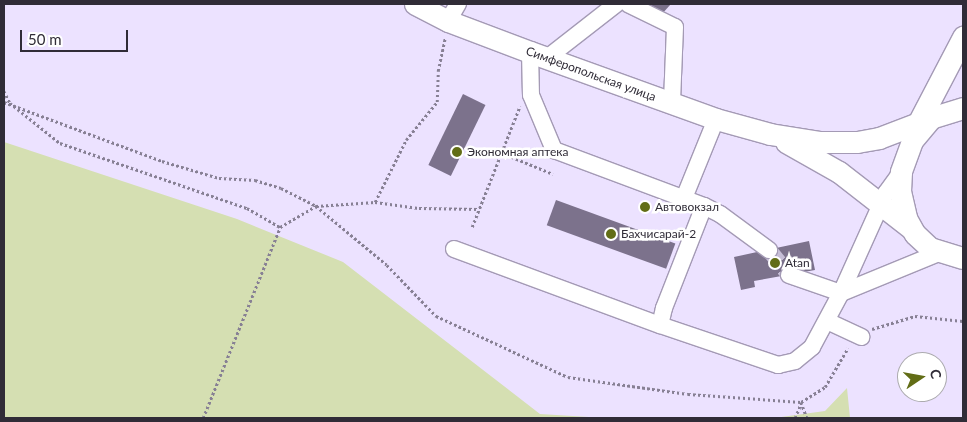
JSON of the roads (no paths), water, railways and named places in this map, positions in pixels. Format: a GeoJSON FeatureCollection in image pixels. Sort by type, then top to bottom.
{"type":"FeatureCollection","features":[{"type":"Feature","properties":{"kind":"main road","name":"Симферопольская улица"},"geometry":{"type":"LineString","coordinates":[[415,4],[453,12],[539,55],[672,103],[770,134],[820,142],[850,143],[879,138],[920,127],[963,108]]}},
{"type":"Feature","properties":{"kind":"main road"},"geometry":{"type":"LineString","coordinates":[[911,228],[900,191],[901,172],[963,36]]}},
{"type":"Feature","properties":{"kind":"main road","name":"Симферопольская улица"},"geometry":{"type":"LineString","coordinates":[[770,134],[839,172],[880,206],[911,228],[922,242],[941,252],[963,258]]}},
{"type":"Feature","properties":{"kind":"lane"},"geometry":{"type":"LineString","coordinates":[[616,4],[539,55],[531,95],[554,150],[704,206],[720,214],[769,250]]}},
{"type":"Feature","properties":{"kind":"lane"},"geometry":{"type":"LineString","coordinates":[[628,4],[675,27],[672,103]]}},
{"type":"Feature","properties":{"kind":"lane"},"geometry":{"type":"LineString","coordinates":[[684,198],[716,118]]}},
{"type":"Feature","properties":{"kind":"lane"},"geometry":{"type":"LineString","coordinates":[[454,250],[660,325],[778,365],[795,362],[812,347],[842,293],[880,206],[901,172]]}},
{"type":"Feature","properties":{"kind":"lane"},"geometry":{"type":"LineString","coordinates":[[660,325],[664,308],[704,206]]}},
{"type":"Feature","properties":{"kind":"lane"},"geometry":{"type":"LineString","coordinates":[[789,275],[842,293],[941,252]]}},
{"type":"Feature","properties":{"kind":"lane"},"geometry":{"type":"LineString","coordinates":[[826,321],[861,337]]}},
{"type":"Feature","properties":{"kind":"tunnel"},"geometry":{"type":"LineString","coordinates":[[769,250],[789,275]]}},
{"type":"Feature","properties":{"kind":"place","name":"Экономная аптека"},"geometry":{"type":"Point","coordinates":[457,152]}},
{"type":"Feature","properties":{"kind":"place","name":"Автовокзал"},"geometry":{"type":"Point","coordinates":[645,207]}},
{"type":"Feature","properties":{"kind":"place","name":"Бахчисарай-2"},"geometry":{"type":"Point","coordinates":[611,234]}},
{"type":"Feature","properties":{"kind":"place","name":"Atan"},"geometry":{"type":"Point","coordinates":[775,263]}}]}
